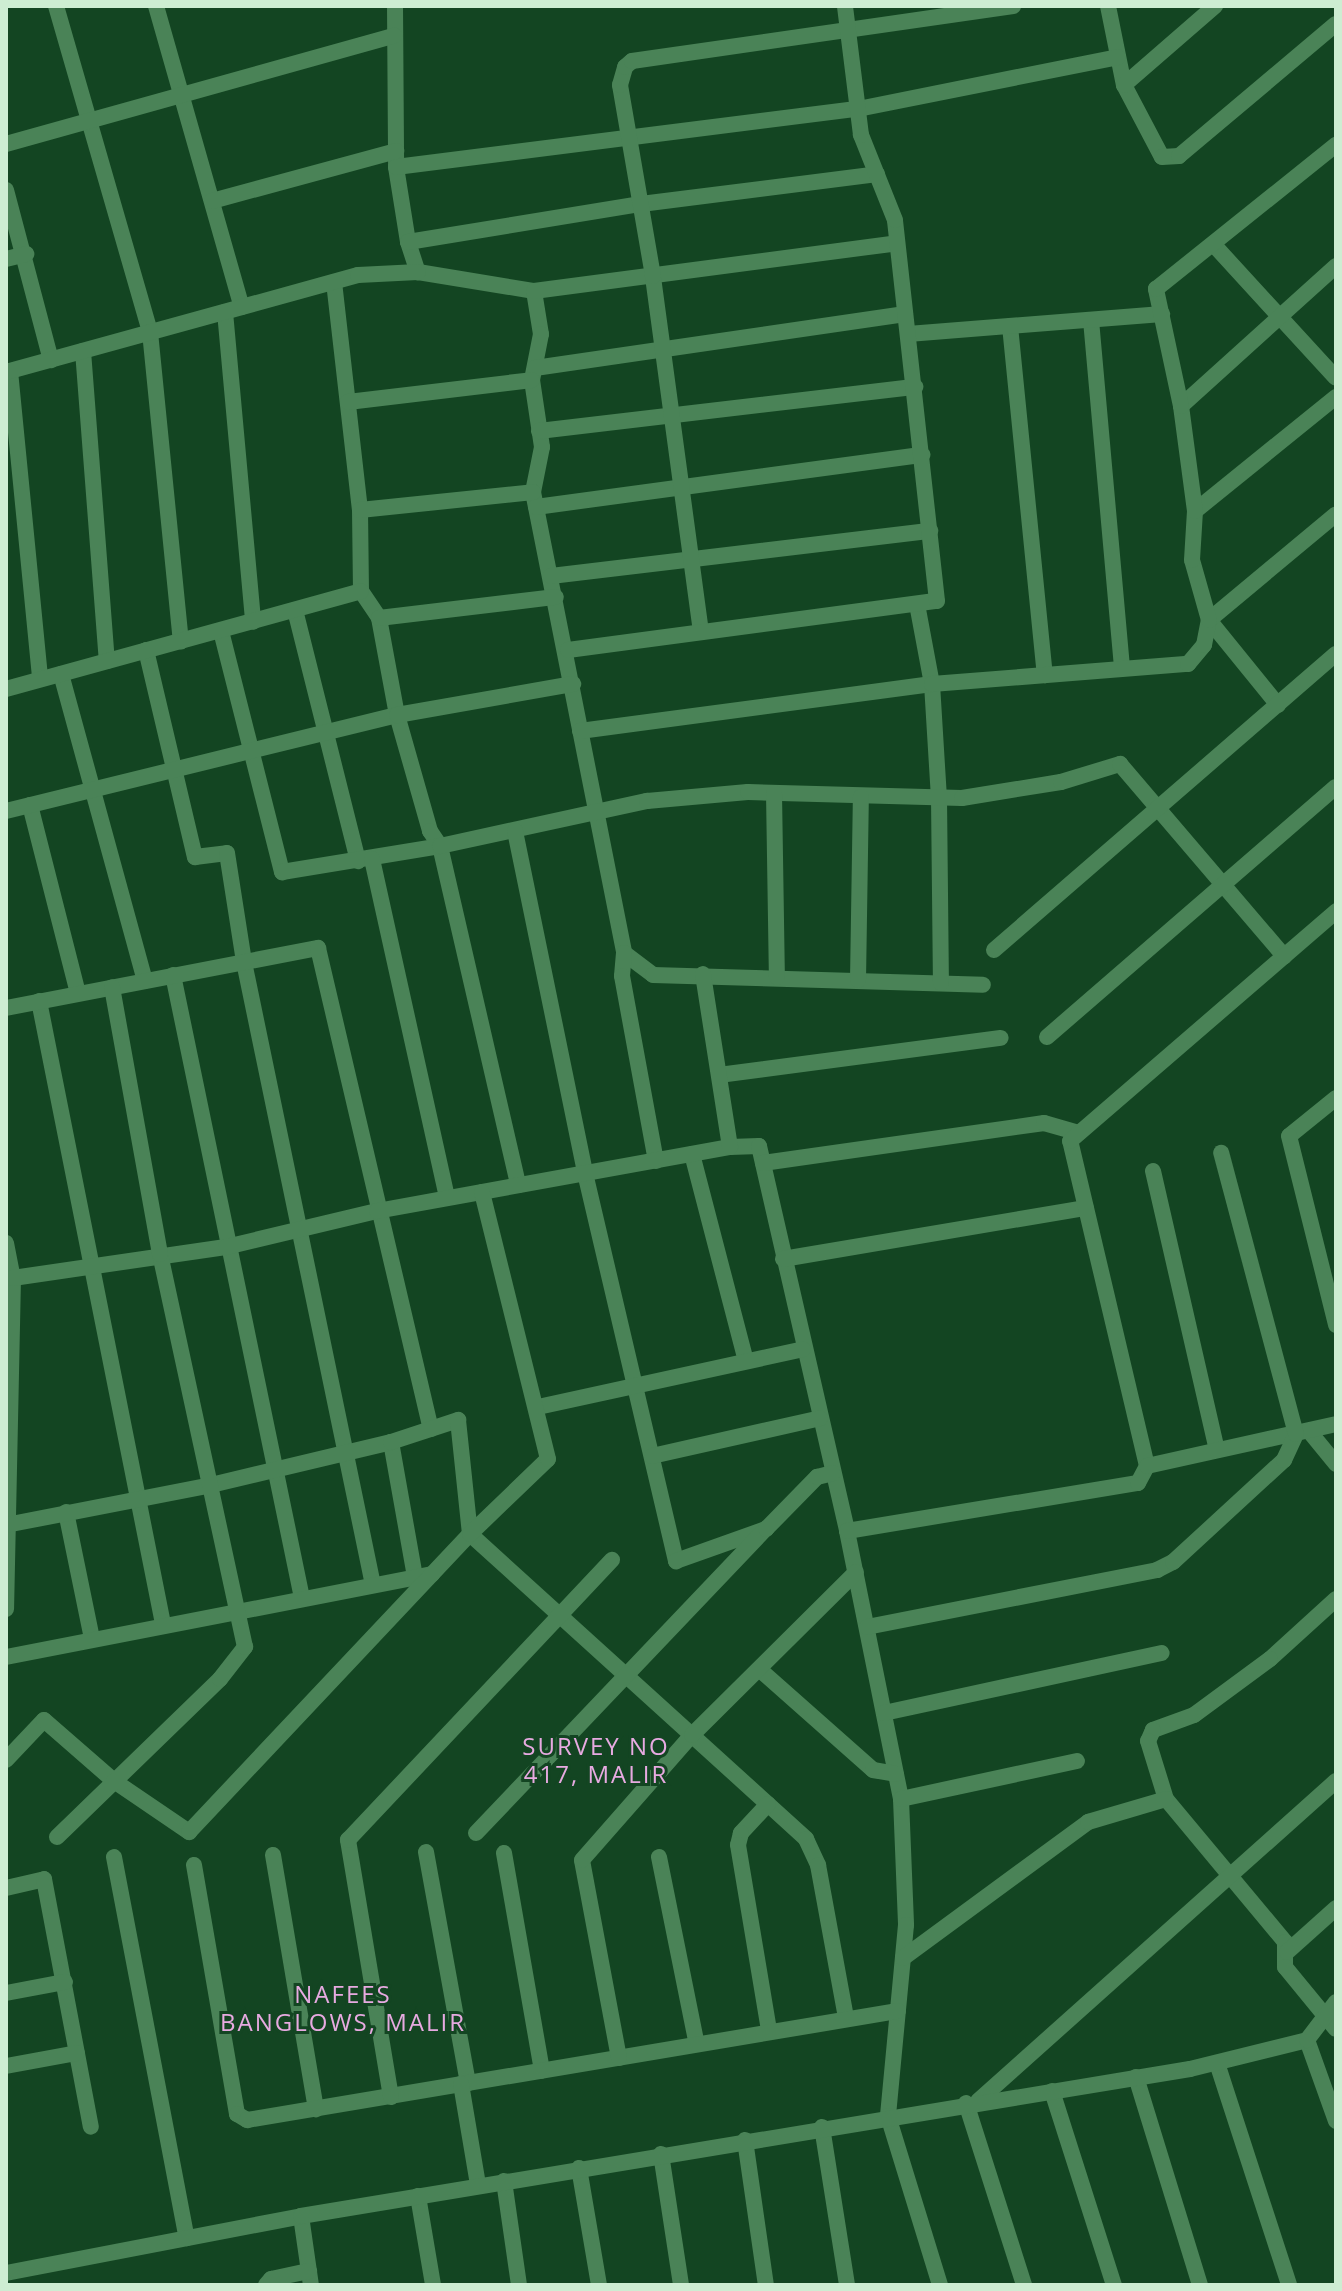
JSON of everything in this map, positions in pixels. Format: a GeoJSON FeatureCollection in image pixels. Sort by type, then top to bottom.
{"type":"FeatureCollection","features":[{"type":"Feature","properties":{"kind":"street"},"geometry":{"type":"LineString","coordinates":[[56,6],[150,332],[181,641]]}},
{"type":"Feature","properties":{"kind":"street"},"geometry":{"type":"LineString","coordinates":[[156,6],[242,307]]}},
{"type":"Feature","properties":{"kind":"street"},"geometry":{"type":"LineString","coordinates":[[395,6],[396,159],[408,242],[418,272]]}},
{"type":"Feature","properties":{"kind":"street"},"geometry":{"type":"LineString","coordinates":[[568,650],[937,601],[895,220],[877,174],[858,109],[845,6]]}},
{"type":"Feature","properties":{"kind":"street"},"geometry":{"type":"LineString","coordinates":[[701,632],[653,276],[620,85],[632,61],[849,33],[1013,6]]}},
{"type":"Feature","properties":{"kind":"street"},"geometry":{"type":"LineString","coordinates":[[1108,6],[1124,85],[1156,153],[1179,156],[1336,24]]}},
{"type":"Feature","properties":{"kind":"street"},"geometry":{"type":"LineString","coordinates":[[1124,85],[1215,6]]}},
{"type":"Feature","properties":{"kind":"street"},"geometry":{"type":"LineString","coordinates":[[6,144],[394,36]]}},
{"type":"Feature","properties":{"kind":"street"},"geometry":{"type":"LineString","coordinates":[[212,201],[396,159],[858,109],[1118,57]]}},
{"type":"Feature","properties":{"kind":"street"},"geometry":{"type":"LineString","coordinates":[[1278,705],[1209,620],[1192,560],[1195,511],[1181,406],[1156,289],[1336,145]]}},
{"type":"Feature","properties":{"kind":"street"},"geometry":{"type":"LineString","coordinates":[[408,242],[641,204],[877,174]]}},
{"type":"Feature","properties":{"kind":"street"},"geometry":{"type":"LineString","coordinates":[[6,190],[26,254],[51,360]]}},
{"type":"Feature","properties":{"kind":"street"},"geometry":{"type":"LineString","coordinates":[[40,679],[8,372],[334,282],[418,272],[534,291],[897,243]]}},
{"type":"Feature","properties":{"kind":"street"},"geometry":{"type":"LineString","coordinates":[[1214,245],[1336,378]]}},
{"type":"Feature","properties":{"kind":"street"},"geometry":{"type":"LineString","coordinates":[[6,259],[26,254]]}},
{"type":"Feature","properties":{"kind":"street"},"geometry":{"type":"LineString","coordinates":[[1181,406],[1279,314],[1336,266]]}},
{"type":"Feature","properties":{"kind":"street"},"geometry":{"type":"LineString","coordinates":[[334,282],[360,510],[361,591],[379,618],[397,715],[430,831],[440,846],[518,1185]]}},
{"type":"Feature","properties":{"kind":"street"},"geometry":{"type":"LineString","coordinates":[[534,291],[541,334],[534,374],[542,447],[535,499],[568,650],[593,814],[624,953],[622,976],[656,1161]]}},
{"type":"Feature","properties":{"kind":"street"},"geometry":{"type":"LineString","coordinates":[[225,312],[253,622]]}},
{"type":"Feature","properties":{"kind":"street"},"geometry":{"type":"LineString","coordinates":[[348,402],[534,374],[661,349],[905,314]]}},
{"type":"Feature","properties":{"kind":"street"},"geometry":{"type":"LineString","coordinates":[[908,334],[1162,314]]}},
{"type":"Feature","properties":{"kind":"street"},"geometry":{"type":"LineString","coordinates":[[1091,320],[1122,669]]}},
{"type":"Feature","properties":{"kind":"street"},"geometry":{"type":"LineString","coordinates":[[1010,326],[1045,675]]}},
{"type":"Feature","properties":{"kind":"street"},"geometry":{"type":"LineString","coordinates":[[83,351],[107,661]]}},
{"type":"Feature","properties":{"kind":"street"},"geometry":{"type":"LineString","coordinates":[[539,431],[915,387]]}},
{"type":"Feature","properties":{"kind":"street"},"geometry":{"type":"LineString","coordinates":[[1195,511],[1336,397]]}},
{"type":"Feature","properties":{"kind":"street"},"geometry":{"type":"LineString","coordinates":[[360,510],[683,487],[923,455]]}},
{"type":"Feature","properties":{"kind":"street"},"geometry":{"type":"LineString","coordinates":[[580,731],[932,684],[1188,664],[1204,645],[1209,620],[1336,514]]}},
{"type":"Feature","properties":{"kind":"street"},"geometry":{"type":"LineString","coordinates":[[551,576],[930,531]]}},
{"type":"Feature","properties":{"kind":"street"},"geometry":{"type":"LineString","coordinates":[[6,689],[361,591]]}},
{"type":"Feature","properties":{"kind":"street"},"geometry":{"type":"LineString","coordinates":[[379,618],[556,597]]}},
{"type":"Feature","properties":{"kind":"street"},"geometry":{"type":"LineString","coordinates":[[917,604],[932,684],[939,798],[941,983]]}},
{"type":"Feature","properties":{"kind":"street"},"geometry":{"type":"LineString","coordinates":[[295,610],[365,860],[447,1198]]}},
{"type":"Feature","properties":{"kind":"street"},"geometry":{"type":"LineString","coordinates":[[221,631],[282,872],[440,846],[647,801],[774,793],[939,798],[1061,782],[1120,764],[1284,956]]}},
{"type":"Feature","properties":{"kind":"street"},"geometry":{"type":"LineString","coordinates":[[146,650],[195,857],[227,853],[244,962],[349,1452],[373,1585]]}},
{"type":"Feature","properties":{"kind":"street"},"geometry":{"type":"LineString","coordinates":[[994,950],[1336,654]]}},
{"type":"Feature","properties":{"kind":"street"},"geometry":{"type":"LineString","coordinates":[[61,674],[145,981]]}},
{"type":"Feature","properties":{"kind":"street"},"geometry":{"type":"LineString","coordinates":[[6,811],[397,715],[573,684]]}},
{"type":"Feature","properties":{"kind":"street"},"geometry":{"type":"LineString","coordinates":[[1047,1037],[1336,787]]}},
{"type":"Feature","properties":{"kind":"street"},"geometry":{"type":"LineString","coordinates":[[774,793],[777,977]]}},
{"type":"Feature","properties":{"kind":"street"},"geometry":{"type":"LineString","coordinates":[[858,980],[861,797]]}},
{"type":"Feature","properties":{"kind":"street"},"geometry":{"type":"LineString","coordinates":[[30,805],[78,993]]}},
{"type":"Feature","properties":{"kind":"street"},"geometry":{"type":"LineString","coordinates":[[515,831],[585,1173],[676,1561],[766,1529]]}},
{"type":"Feature","properties":{"kind":"street"},"geometry":{"type":"LineString","coordinates":[[847,1531],[1138,1483],[1147,1466],[1070,1141],[1335,914]]}},
{"type":"Feature","properties":{"kind":"street"},"geometry":{"type":"LineString","coordinates":[[7,1004],[39,1001],[318,948],[377,1211],[431,1429]]}},
{"type":"Feature","properties":{"kind":"street"},"geometry":{"type":"LineString","coordinates":[[624,953],[653,975],[703,974],[983,985]]}},
{"type":"Feature","properties":{"kind":"street"},"geometry":{"type":"LineString","coordinates":[[703,974],[730,1147]]}},
{"type":"Feature","properties":{"kind":"street"},"geometry":{"type":"LineString","coordinates":[[173,975],[226,1247],[302,1598]]}},
{"type":"Feature","properties":{"kind":"street"},"geometry":{"type":"LineString","coordinates":[[57,1837],[241,1657],[245,1647],[160,1254],[112,987]]}},
{"type":"Feature","properties":{"kind":"street"},"geometry":{"type":"LineString","coordinates":[[39,1001],[163,1624]]}},
{"type":"Feature","properties":{"kind":"street"},"geometry":{"type":"LineString","coordinates":[[719,1075],[1001,1038]]}},
{"type":"Feature","properties":{"kind":"street"},"geometry":{"type":"LineString","coordinates":[[1336,1098],[1289,1136],[1336,1325]]}},
{"type":"Feature","properties":{"kind":"street"},"geometry":{"type":"LineString","coordinates":[[763,1163],[1044,1123],[1079,1133]]}},
{"type":"Feature","properties":{"kind":"street"},"geometry":{"type":"LineString","coordinates":[[13,1278],[160,1254],[226,1247],[377,1211],[730,1147],[759,1146],[856,1572],[901,1799],[903,1958],[888,2116],[940,2285]]}},
{"type":"Feature","properties":{"kind":"street"},"geometry":{"type":"LineString","coordinates":[[1221,1153],[1303,1432],[1336,1464]]}},
{"type":"Feature","properties":{"kind":"street"},"geometry":{"type":"LineString","coordinates":[[692,1154],[746,1361]]}},
{"type":"Feature","properties":{"kind":"street"},"geometry":{"type":"LineString","coordinates":[[1153,1171],[1217,1450]]}},
{"type":"Feature","properties":{"kind":"street"},"geometry":{"type":"LineString","coordinates":[[6,1760],[44,1720],[114,1781],[189,1832],[424,1576],[548,1459],[538,1407],[482,1192]]}},
{"type":"Feature","properties":{"kind":"street"},"geometry":{"type":"LineString","coordinates":[[783,1259],[1086,1208]]}},
{"type":"Feature","properties":{"kind":"street"},"geometry":{"type":"LineString","coordinates":[[6,1243],[13,1278],[10,1300],[6,1609]]}},
{"type":"Feature","properties":{"kind":"street"},"geometry":{"type":"LineString","coordinates":[[538,1407],[803,1349]]}},
{"type":"Feature","properties":{"kind":"street"},"geometry":{"type":"LineString","coordinates":[[652,1456],[820,1418]]}},
{"type":"Feature","properties":{"kind":"street"},"geometry":{"type":"LineString","coordinates":[[9,1524],[211,1485],[391,1442],[458,1420],[470,1534],[806,1839],[818,1865],[846,2017]]}},
{"type":"Feature","properties":{"kind":"street"},"geometry":{"type":"LineString","coordinates":[[1147,1466],[1336,1424]]}},
{"type":"Feature","properties":{"kind":"street"},"geometry":{"type":"LineString","coordinates":[[867,1627],[1157,1570],[1173,1562],[1284,1460],[1303,1432]]}},
{"type":"Feature","properties":{"kind":"street"},"geometry":{"type":"LineString","coordinates":[[391,1442],[424,1576]]}},
{"type":"Feature","properties":{"kind":"street"},"geometry":{"type":"LineString","coordinates":[[476,1833],[817,1477],[833,1473]]}},
{"type":"Feature","properties":{"kind":"street"},"geometry":{"type":"LineString","coordinates":[[66,1512],[92,1639]]}},
{"type":"Feature","properties":{"kind":"street"},"geometry":{"type":"LineString","coordinates":[[391,2097],[348,1840],[557,1613],[612,1560]]}},
{"type":"Feature","properties":{"kind":"street"},"geometry":{"type":"LineString","coordinates":[[619,2058],[582,1860],[692,1735],[856,1572]]}},
{"type":"Feature","properties":{"kind":"street"},"geometry":{"type":"LineString","coordinates":[[6,1657],[163,1624],[424,1576]]}},
{"type":"Feature","properties":{"kind":"street"},"geometry":{"type":"LineString","coordinates":[[1287,1952],[1231,1875],[1166,1799],[1148,1741],[1153,1730],[1194,1715],[1270,1659],[1336,1599]]}},
{"type":"Feature","properties":{"kind":"street"},"geometry":{"type":"LineString","coordinates":[[884,1713],[1162,1653]]}},
{"type":"Feature","properties":{"kind":"street"},"geometry":{"type":"LineString","coordinates":[[759,1669],[873,1770],[896,1774]]}},
{"type":"Feature","properties":{"kind":"street"},"geometry":{"type":"LineString","coordinates":[[901,1799],[1077,1761]]}},
{"type":"Feature","properties":{"kind":"street"},"geometry":{"type":"LineString","coordinates":[[972,2103],[1336,1781]]}},
{"type":"Feature","properties":{"kind":"street"},"geometry":{"type":"LineString","coordinates":[[903,1958],[1088,1822],[1166,1799]]}},
{"type":"Feature","properties":{"kind":"street"},"geometry":{"type":"LineString","coordinates":[[768,1804],[741,1833],[738,1845],[769,2030]]}},
{"type":"Feature","properties":{"kind":"street"},"geometry":{"type":"LineString","coordinates":[[426,1852],[465,2084],[478,2185]]}},
{"type":"Feature","properties":{"kind":"street"},"geometry":{"type":"LineString","coordinates":[[504,1853],[542,2071]]}},
{"type":"Feature","properties":{"kind":"street"},"geometry":{"type":"LineString","coordinates":[[273,1855],[316,2109]]}},
{"type":"Feature","properties":{"kind":"street"},"geometry":{"type":"LineString","coordinates":[[114,1857],[187,2238]]}},
{"type":"Feature","properties":{"kind":"street"},"geometry":{"type":"LineString","coordinates":[[659,1857],[696,2041]]}},
{"type":"Feature","properties":{"kind":"street"},"geometry":{"type":"LineString","coordinates":[[194,1865],[237,2114],[247,2120],[619,2058],[696,2041],[898,2011]]}},
{"type":"Feature","properties":{"kind":"street"},"geometry":{"type":"LineString","coordinates":[[6,1888],[44,1879],[91,2127]]}},
{"type":"Feature","properties":{"kind":"street"},"geometry":{"type":"LineString","coordinates":[[1336,1908],[1287,1952],[1285,1967],[1336,2029]]}},
{"type":"Feature","properties":{"kind":"street"},"geometry":{"type":"LineString","coordinates":[[6,1993],[65,1982]]}},
{"type":"Feature","properties":{"kind":"street"},"geometry":{"type":"LineString","coordinates":[[6,2273],[478,2185],[1217,2063],[1307,2040],[1322,2013],[1336,2002]]}},
{"type":"Feature","properties":{"kind":"street"},"geometry":{"type":"LineString","coordinates":[[1307,2040],[1336,2121]]}},
{"type":"Feature","properties":{"kind":"street"},"geometry":{"type":"LineString","coordinates":[[6,2066],[77,2053]]}},
{"type":"Feature","properties":{"kind":"street"},"geometry":{"type":"LineString","coordinates":[[1217,2063],[1289,2285]]}},
{"type":"Feature","properties":{"kind":"street"},"geometry":{"type":"LineString","coordinates":[[1136,2077],[1200,2285]]}},
{"type":"Feature","properties":{"kind":"street"},"geometry":{"type":"LineString","coordinates":[[1052,2091],[1114,2285]]}},
{"type":"Feature","properties":{"kind":"street"},"geometry":{"type":"LineString","coordinates":[[972,2103],[1024,2285]]}},
{"type":"Feature","properties":{"kind":"street"},"geometry":{"type":"LineString","coordinates":[[822,2127],[847,2285]]}},
{"type":"Feature","properties":{"kind":"street"},"geometry":{"type":"LineString","coordinates":[[745,2140],[766,2285]]}},
{"type":"Feature","properties":{"kind":"street"},"geometry":{"type":"LineString","coordinates":[[661,2154],[681,2285]]}},
{"type":"Feature","properties":{"kind":"street"},"geometry":{"type":"LineString","coordinates":[[579,2168],[599,2285]]}},
{"type":"Feature","properties":{"kind":"street"},"geometry":{"type":"LineString","coordinates":[[504,2181],[519,2285]]}},
{"type":"Feature","properties":{"kind":"street"},"geometry":{"type":"LineString","coordinates":[[418,2196],[433,2285]]}},
{"type":"Feature","properties":{"kind":"street"},"geometry":{"type":"LineString","coordinates":[[266,2285],[271,2279],[310,2278],[301,2216]]}},
{"type":"Feature","properties":{"kind":"street"},"geometry":{"type":"LineString","coordinates":[[29,2285],[48,2265]]}},
{"type":"Feature","properties":{"kind":"district","name":"SURVEY NO 417, MALIR"},"geometry":{"type":"Point","coordinates":[596,1760]}},
{"type":"Feature","properties":{"kind":"district","name":"NAFEES BANGLOWS, MALIR"},"geometry":{"type":"Point","coordinates":[343,2008]}}]}
